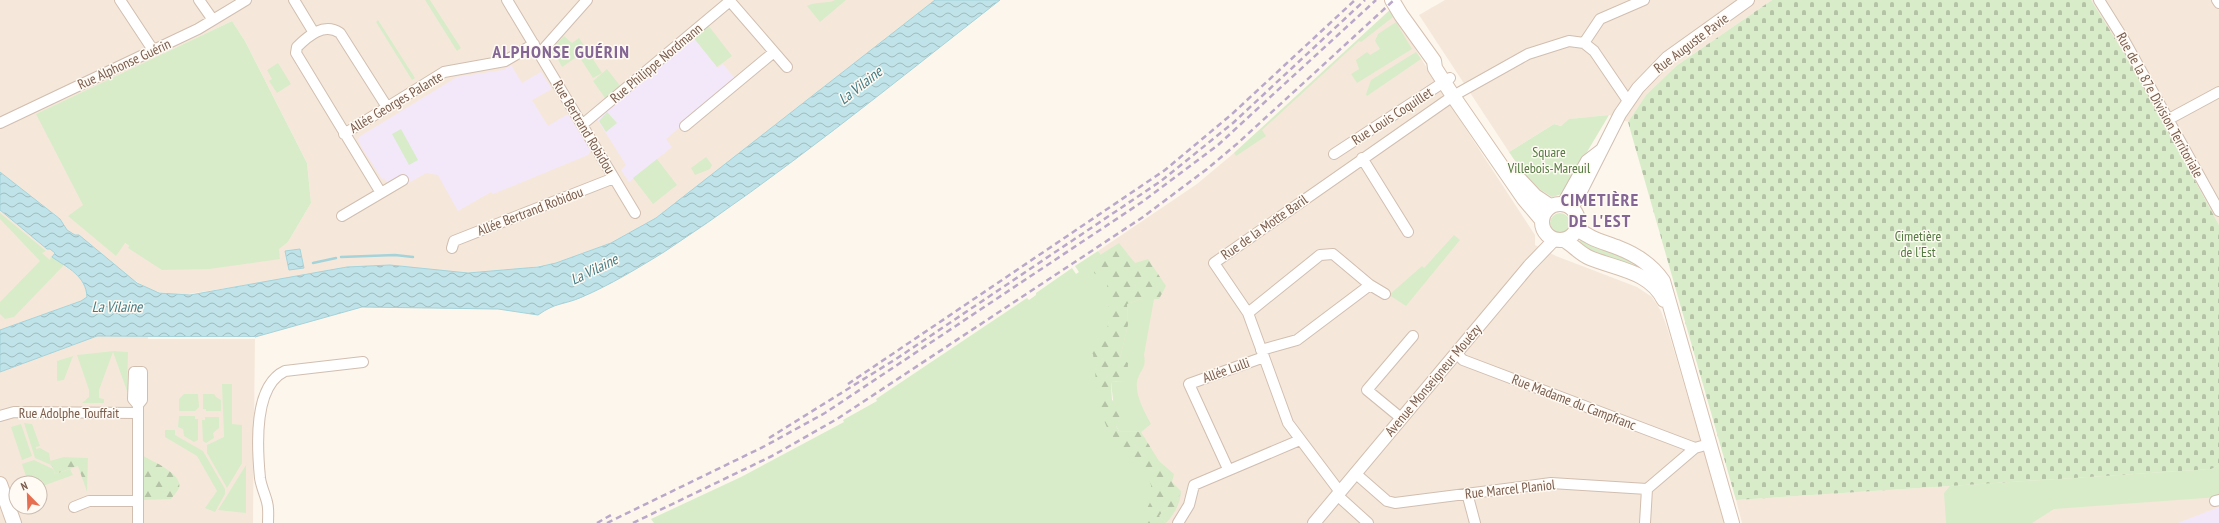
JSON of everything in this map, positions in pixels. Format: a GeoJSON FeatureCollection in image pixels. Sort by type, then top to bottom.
{"type":"FeatureCollection","features":[{"type":"Feature","properties":{"kind":"main road"},"geometry":{"type":"LineString","coordinates":[[1394,3],[1434,61],[1435,68],[1447,80],[1524,199],[1541,219],[1542,227],[1546,234],[1589,257],[1636,274],[1650,282],[1662,296],[1672,317]]}},
{"type":"Feature","properties":{"kind":"main road"},"geometry":{"type":"LineString","coordinates":[[1457,95],[1469,105],[1510,168],[1535,196],[1562,206],[1578,219],[1577,228],[1572,236],[1559,240]]}},
{"type":"Feature","properties":{"kind":"main road"},"geometry":{"type":"LineString","coordinates":[[1541,219],[1562,206]]}},
{"type":"Feature","properties":{"kind":"main road"},"geometry":{"type":"LineString","coordinates":[[1577,228],[1590,238],[1631,253],[1650,265],[1663,281],[1702,446],[1732,523]]}},
{"type":"Feature","properties":{"kind":"main road"},"geometry":{"type":"LineString","coordinates":[[0,484],[14,523]]}},
{"type":"Feature","properties":{"kind":"main road"},"geometry":{"type":"LineString","coordinates":[[0,502],[7,523]]}},
{"type":"Feature","properties":{"kind":"street"},"geometry":{"type":"LineString","coordinates":[[120,0],[153,50]]}},
{"type":"Feature","properties":{"kind":"street"},"geometry":{"type":"LineString","coordinates":[[199,0],[213,20]]}},
{"type":"Feature","properties":{"kind":"street","name":"Rue Alphonse Guérin"},"geometry":{"type":"LineString","coordinates":[[0,123],[153,50],[213,20],[246,0]]}},
{"type":"Feature","properties":{"kind":"street"},"geometry":{"type":"LineString","coordinates":[[294,0],[314,33]]}},
{"type":"Feature","properties":{"kind":"street","name":"Rue Bertrand Robidou"},"geometry":{"type":"LineString","coordinates":[[506,0],[540,53],[635,213]]}},
{"type":"Feature","properties":{"kind":"street"},"geometry":{"type":"LineString","coordinates":[[540,53],[587,0]]}},
{"type":"Feature","properties":{"kind":"street"},"geometry":{"type":"LineString","coordinates":[[729,0],[787,67]]}},
{"type":"Feature","properties":{"kind":"street","name":"Rue Philippe Nordmann"},"geometry":{"type":"LineString","coordinates":[[583,124],[729,0]]}},
{"type":"Feature","properties":{"kind":"street"},"geometry":{"type":"LineString","coordinates":[[1615,11],[1629,0]]}},
{"type":"Feature","properties":{"kind":"street"},"geometry":{"type":"LineString","coordinates":[[1628,101],[1594,51],[1584,43],[1600,19],[1615,11],[1644,0]]}},
{"type":"Feature","properties":{"kind":"street","name":"Rue Auguste Pavie"},"geometry":{"type":"LineString","coordinates":[[1562,206],[1595,166],[1600,151],[1628,101],[1653,71],[1667,58],[1748,0]]}},
{"type":"Feature","properties":{"kind":"street","name":"Rue de la 87e Division Territoriale"},"geometry":{"type":"LineString","coordinates":[[2100,0],[2169,119],[2219,211]]}},
{"type":"Feature","properties":{"kind":"street"},"geometry":{"type":"LineString","coordinates":[[344,134],[296,53],[297,47],[314,33],[326,29],[340,33],[387,107]]}},
{"type":"Feature","properties":{"kind":"street","name":"Rue de la Motte Baril"},"geometry":{"type":"LineString","coordinates":[[1368,523],[1338,494],[1288,423],[1248,313],[1214,263],[1362,158],[1457,95],[1528,54],[1569,41],[1584,43]]}},
{"type":"Feature","properties":{"kind":"street","name":"Allée Georges Palante"},"geometry":{"type":"LineString","coordinates":[[381,193],[344,134],[444,72],[505,61],[534,44]]}},
{"type":"Feature","properties":{"kind":"street"},"geometry":{"type":"LineString","coordinates":[[685,126],[774,52]]}},
{"type":"Feature","properties":{"kind":"street","name":"Rue Louis Coquillet"},"geometry":{"type":"LineString","coordinates":[[1334,154],[1447,80]]}},
{"type":"Feature","properties":{"kind":"street"},"geometry":{"type":"LineString","coordinates":[[2169,119],[2219,92]]}},
{"type":"Feature","properties":{"kind":"street"},"geometry":{"type":"LineString","coordinates":[[1362,158],[1408,232]]}},
{"type":"Feature","properties":{"kind":"street","name":"Allée Bertrand Robidou"},"geometry":{"type":"LineString","coordinates":[[452,248],[454,241],[614,178]]}},
{"type":"Feature","properties":{"kind":"street"},"geometry":{"type":"LineString","coordinates":[[342,216],[402,180]]}},
{"type":"Feature","properties":{"kind":"street","name":"Avenue Monseigneur Mouézy"},"geometry":{"type":"LineString","coordinates":[[1314,523],[1530,266],[1559,240]]}},
{"type":"Feature","properties":{"kind":"street"},"geometry":{"type":"LineString","coordinates":[[1248,313],[1320,255],[1333,254],[1370,285],[1385,294]]}},
{"type":"Feature","properties":{"kind":"street","name":"Allée Lulli"},"geometry":{"type":"LineString","coordinates":[[1228,469],[1189,384],[1297,340],[1370,285]]}},
{"type":"Feature","properties":{"kind":"street"},"geometry":{"type":"LineString","coordinates":[[1401,418],[1367,390],[1413,336]]}},
{"type":"Feature","properties":{"kind":"street","name":"Rue Madame du Campfranc"},"geometry":{"type":"LineString","coordinates":[[1456,353],[1463,360],[1702,446]]}},
{"type":"Feature","properties":{"kind":"street"},"geometry":{"type":"LineString","coordinates":[[268,523],[267,501],[260,478],[259,437],[261,406],[270,384],[274,378],[285,371],[363,362]]}},
{"type":"Feature","properties":{"kind":"street","name":"Rue Adolphe Touffait"},"geometry":{"type":"LineString","coordinates":[[0,416],[14,412],[138,409],[138,501]]}},
{"type":"Feature","properties":{"kind":"street"},"geometry":{"type":"LineString","coordinates":[[1178,523],[1189,505],[1194,485],[1228,469],[1300,440]]}},
{"type":"Feature","properties":{"kind":"street"},"geometry":{"type":"LineString","coordinates":[[1645,523],[1647,489],[1702,446]]}},
{"type":"Feature","properties":{"kind":"street","name":"Rue Marcel Planiol"},"geometry":{"type":"LineString","coordinates":[[1355,473],[1387,501],[1395,503],[1551,483],[1647,489]]}},
{"type":"Feature","properties":{"kind":"street"},"geometry":{"type":"LineString","coordinates":[[1467,494],[1475,523]]}},
{"type":"Feature","properties":{"kind":"street"},"geometry":{"type":"LineString","coordinates":[[74,507],[89,500],[138,501],[138,523]]}},
{"type":"Feature","properties":{"kind":"shaded area"},"geometry":{"type":"Polygon","coordinates":[[[0,0],[935,0],[676,204],[646,225],[611,243],[556,263],[521,269],[468,273],[390,265],[347,267],[273,281],[182,295],[153,291],[125,275],[86,241],[67,230],[60,219],[0,172],[0,0]],[[232,21],[37,114],[92,221],[129,246],[280,259],[278,249],[288,242],[311,203],[307,163],[245,41],[232,21]]]}},
{"type":"Feature","properties":{"kind":"shaded area"},"geometry":{"type":"Polygon","coordinates":[[[1445,0],[1772,0],[1676,66],[1646,95],[1628,122],[1609,115],[1570,119],[1561,126],[1554,124],[1509,152],[1419,15],[1445,0]]]}},
{"type":"Feature","properties":{"kind":"shaded area"},"geometry":{"type":"Polygon","coordinates":[[[2091,0],[2219,0],[2219,225],[2136,72],[2091,0]]]}},
{"type":"Feature","properties":{"kind":"shaded area"},"geometry":{"type":"Polygon","coordinates":[[[1391,9],[1441,91],[1535,235],[1535,245],[1556,256],[1637,287],[1652,297],[1661,311],[1667,327],[1725,523],[1148,523],[1123,444],[1106,262],[1098,251],[1197,184],[1234,153],[1391,9]]]}},
{"type":"Feature","properties":{"kind":"shaded area"},"geometry":{"type":"Polygon","coordinates":[[[693,37],[718,68],[723,64],[736,80],[666,139],[672,147],[629,182],[621,170],[626,165],[597,119],[693,37]]]}},
{"type":"Feature","properties":{"kind":"shaded area"},"geometry":{"type":"Polygon","coordinates":[[[511,65],[522,83],[541,72],[552,89],[532,100],[548,126],[568,114],[591,151],[588,155],[493,194],[491,192],[458,211],[438,175],[426,173],[405,185],[400,176],[388,184],[384,178],[382,179],[362,148],[358,140],[359,137],[457,77],[503,70],[511,65]]]}},
{"type":"Feature","properties":{"kind":"shaded area"},"geometry":{"type":"Polygon","coordinates":[[[0,210],[47,249],[50,249],[55,253],[52,257],[80,277],[87,287],[87,297],[81,301],[0,330],[0,210]]]}},
{"type":"Feature","properties":{"kind":"shaded area"},"geometry":{"type":"Polygon","coordinates":[[[97,336],[255,337],[253,523],[0,523],[0,372],[97,336]]]}},
{"type":"Feature","properties":{"kind":"shaded area"},"geometry":{"type":"Polygon","coordinates":[[[2219,465],[2219,523],[1742,523],[1736,500],[2211,469],[2219,465]]]}},
{"type":"Feature","properties":{"kind":"shaded area"},"geometry":{"type":"Polygon","coordinates":[[[2219,507],[2219,523],[2178,523],[2219,507]]]}},
{"type":"Feature","properties":{"kind":"green space"},"geometry":{"type":"Polygon","coordinates":[[[425,0],[430,0],[461,48],[457,51],[425,0]]]}},
{"type":"Feature","properties":{"kind":"green space"},"geometry":{"type":"Polygon","coordinates":[[[835,0],[846,0],[820,22],[807,6],[810,4],[835,0]]]}},
{"type":"Feature","properties":{"kind":"green space","name":"Cimetière de l'Est"},"geometry":{"type":"Polygon","coordinates":[[[1772,0],[2091,0],[2136,72],[2219,225],[2219,465],[2211,469],[1736,500],[1628,122],[1646,95],[1676,66],[1772,0]]]}},
{"type":"Feature","properties":{"kind":"green space"},"geometry":{"type":"Polygon","coordinates":[[[1391,9],[1393,17],[1361,42],[1359,41],[1262,130],[1266,136],[1236,156],[1234,153],[1391,9]]]}},
{"type":"Feature","properties":{"kind":"green space"},"geometry":{"type":"Polygon","coordinates":[[[378,20],[415,78],[412,80],[376,22],[378,20]]]}},
{"type":"Feature","properties":{"kind":"green space"},"geometry":{"type":"Polygon","coordinates":[[[232,21],[245,41],[307,163],[311,203],[288,242],[279,249],[280,259],[209,269],[162,270],[128,248],[129,246],[125,243],[116,256],[68,216],[83,205],[36,114],[232,21]]]}},
{"type":"Feature","properties":{"kind":"green space"},"geometry":{"type":"Polygon","coordinates":[[[1396,22],[1412,49],[1357,83],[1351,74],[1359,69],[1356,60],[1367,52],[1370,55],[1380,49],[1375,41],[1378,34],[1396,22]]]}},
{"type":"Feature","properties":{"kind":"green space"},"geometry":{"type":"Polygon","coordinates":[[[708,25],[732,56],[717,67],[693,37],[708,25]]]}},
{"type":"Feature","properties":{"kind":"green space"},"geometry":{"type":"Polygon","coordinates":[[[564,36],[572,43],[579,38],[587,50],[562,67],[555,54],[551,55],[549,52],[564,36]]]}},
{"type":"Feature","properties":{"kind":"green space"},"geometry":{"type":"Polygon","coordinates":[[[1416,52],[1421,59],[1367,96],[1366,94],[1371,80],[1416,52]]]}},
{"type":"Feature","properties":{"kind":"green space"},"geometry":{"type":"Polygon","coordinates":[[[589,53],[602,73],[593,78],[580,58],[589,53]]]}},
{"type":"Feature","properties":{"kind":"green space"},"geometry":{"type":"Polygon","coordinates":[[[278,63],[291,84],[277,93],[269,81],[272,79],[267,70],[278,63]]]}},
{"type":"Feature","properties":{"kind":"green space"},"geometry":{"type":"Polygon","coordinates":[[[607,69],[621,87],[605,98],[593,81],[607,69]]]}},
{"type":"Feature","properties":{"kind":"green space"},"geometry":{"type":"Polygon","coordinates":[[[607,112],[617,123],[606,132],[599,121],[607,112]]]}},
{"type":"Feature","properties":{"kind":"green space","name":"Square Villebois-Mareuil"},"geometry":{"type":"Polygon","coordinates":[[[1609,115],[1562,194],[1552,197],[1530,183],[1509,152],[1554,124],[1561,126],[1569,119],[1609,115]]]}},
{"type":"Feature","properties":{"kind":"green space"},"geometry":{"type":"Polygon","coordinates":[[[401,129],[418,160],[409,165],[392,134],[401,129]]]}},
{"type":"Feature","properties":{"kind":"green space"},"geometry":{"type":"Polygon","coordinates":[[[706,157],[712,165],[710,169],[695,175],[691,168],[706,157]]]}},
{"type":"Feature","properties":{"kind":"green space"},"geometry":{"type":"Polygon","coordinates":[[[657,159],[677,185],[653,204],[633,178],[657,159]]]}},
{"type":"Feature","properties":{"kind":"green space"},"geometry":{"type":"Polygon","coordinates":[[[0,213],[46,251],[42,253],[50,260],[51,256],[64,265],[14,317],[5,319],[0,314],[0,302],[40,261],[0,219],[0,213]]]}},
{"type":"Feature","properties":{"kind":"green space"},"geometry":{"type":"Polygon","coordinates":[[[1560,213],[1567,216],[1570,223],[1567,230],[1560,233],[1553,230],[1550,223],[1553,216],[1560,213]]]}},
{"type":"Feature","properties":{"kind":"green space"},"geometry":{"type":"Polygon","coordinates":[[[1454,235],[1460,240],[1406,306],[1389,295],[1422,266],[1424,268],[1454,235]]]}},
{"type":"Feature","properties":{"kind":"green space"},"geometry":{"type":"Polygon","coordinates":[[[1582,238],[1624,255],[1653,274],[1576,245],[1582,238]]]}},
{"type":"Feature","properties":{"kind":"green space"},"geometry":{"type":"Polygon","coordinates":[[[1119,243],[1135,263],[1148,259],[1166,286],[1159,299],[1142,299],[1127,304],[1128,325],[1120,358],[1128,363],[1127,381],[1111,382],[1112,400],[1125,409],[1125,419],[1116,426],[1119,431],[1141,432],[1159,461],[1174,474],[1172,482],[1181,491],[1175,507],[1163,511],[1159,516],[1166,523],[1139,523],[1152,499],[1151,485],[1146,472],[1131,461],[1108,430],[1099,408],[1093,354],[1085,350],[1088,346],[1104,341],[1109,321],[1107,281],[1094,273],[1100,255],[1119,243]]]}},
{"type":"Feature","properties":{"kind":"green space"},"geometry":{"type":"Polygon","coordinates":[[[1098,251],[1106,262],[1112,281],[1103,400],[1123,444],[1157,476],[1148,523],[654,523],[651,519],[741,477],[844,422],[843,420],[877,401],[876,399],[1027,298],[1029,300],[1036,295],[1036,293],[1072,268],[1076,274],[1079,272],[1075,266],[1098,251]]]}},
{"type":"Feature","properties":{"kind":"green space"},"geometry":{"type":"Polygon","coordinates":[[[1142,299],[1154,299],[1144,355],[1144,367],[1137,382],[1141,404],[1151,424],[1141,432],[1119,431],[1116,426],[1111,382],[1126,381],[1120,358],[1128,325],[1127,304],[1142,299]]]}},
{"type":"Feature","properties":{"kind":"green space"},"geometry":{"type":"Polygon","coordinates":[[[114,351],[128,352],[127,391],[113,352],[99,390],[99,398],[104,399],[104,403],[82,403],[89,397],[89,390],[77,355],[114,351]]]}},
{"type":"Feature","properties":{"kind":"green space"},"geometry":{"type":"Polygon","coordinates":[[[73,356],[64,380],[57,381],[57,361],[73,356]]]}},
{"type":"Feature","properties":{"kind":"green space"},"geometry":{"type":"Polygon","coordinates":[[[222,384],[232,384],[232,424],[242,425],[242,463],[227,488],[207,453],[207,445],[224,437],[222,384]]]}},
{"type":"Feature","properties":{"kind":"green space"},"geometry":{"type":"Polygon","coordinates":[[[184,394],[198,394],[199,407],[195,411],[179,411],[179,399],[184,394]]]}},
{"type":"Feature","properties":{"kind":"green space"},"geometry":{"type":"Polygon","coordinates":[[[203,394],[214,394],[221,400],[221,411],[206,411],[206,409],[203,409],[203,394]]]}},
{"type":"Feature","properties":{"kind":"green space"},"geometry":{"type":"Polygon","coordinates":[[[179,416],[195,416],[195,419],[198,419],[198,440],[194,442],[184,436],[183,429],[178,427],[179,416]]]}},
{"type":"Feature","properties":{"kind":"green space"},"geometry":{"type":"Polygon","coordinates":[[[205,417],[219,417],[219,428],[213,433],[214,438],[206,443],[203,441],[202,420],[205,420],[205,417]]]}},
{"type":"Feature","properties":{"kind":"green space"},"geometry":{"type":"Polygon","coordinates":[[[24,423],[32,424],[40,446],[36,447],[36,449],[40,448],[49,453],[51,465],[35,458],[24,423]]]}},
{"type":"Feature","properties":{"kind":"green space"},"geometry":{"type":"Polygon","coordinates":[[[21,424],[32,456],[22,460],[11,427],[21,424]]]}},
{"type":"Feature","properties":{"kind":"green space"},"geometry":{"type":"Polygon","coordinates":[[[165,430],[175,430],[175,435],[203,451],[225,489],[225,494],[215,512],[205,508],[217,491],[197,456],[165,437],[165,430]]]}},
{"type":"Feature","properties":{"kind":"green space"},"geometry":{"type":"Polygon","coordinates":[[[143,456],[167,469],[177,478],[179,488],[171,499],[143,500],[143,456]]]}},
{"type":"Feature","properties":{"kind":"green space"},"geometry":{"type":"Polygon","coordinates":[[[64,457],[88,458],[87,492],[78,466],[55,474],[50,461],[64,457]]]}},
{"type":"Feature","properties":{"kind":"green space"},"geometry":{"type":"Polygon","coordinates":[[[34,460],[53,469],[55,474],[70,469],[73,475],[48,484],[48,475],[25,475],[22,464],[34,460]]]}},
{"type":"Feature","properties":{"kind":"green space"},"geometry":{"type":"Polygon","coordinates":[[[246,465],[246,513],[218,510],[246,465]]]}},
{"type":"Feature","properties":{"kind":"green space"},"geometry":{"type":"Polygon","coordinates":[[[2219,465],[2219,497],[2054,509],[2032,523],[1946,523],[1944,493],[1950,486],[2211,469],[2219,465]]]}},
{"type":"Feature","properties":{"kind":"green space"},"geometry":{"type":"Polygon","coordinates":[[[1181,491],[1180,500],[1176,509],[1166,523],[1159,516],[1163,511],[1175,507],[1181,491]]]}},
{"type":"Feature","properties":{"kind":"water","name":"La Vilaine"},"geometry":{"type":"Polygon","coordinates":[[[935,0],[1000,0],[835,129],[708,223],[634,270],[576,300],[555,306],[538,315],[498,309],[362,307],[255,337],[97,336],[0,372],[0,330],[81,301],[87,297],[86,290],[80,278],[52,257],[55,253],[50,249],[47,249],[0,210],[0,172],[60,219],[67,230],[75,235],[79,235],[137,283],[159,293],[190,295],[347,267],[390,265],[468,273],[538,267],[556,263],[611,243],[656,218],[935,0]]]}},
{"type":"Feature","properties":{"kind":"water"},"geometry":{"type":"Polygon","coordinates":[[[300,249],[304,268],[289,270],[285,251],[300,249]]]}},
{"type":"Feature","properties":{"kind":"pier"},"geometry":{"type":"Polygon","coordinates":[[[148,337],[255,337],[255,339],[148,339],[148,337]]]}},
{"type":"Feature","properties":{"kind":"waterway"},"geometry":{"type":"LineString","coordinates":[[341,257],[395,255],[413,257]]}},
{"type":"Feature","properties":{"kind":"waterway"},"geometry":{"type":"LineString","coordinates":[[313,263],[336,258]]}},
{"type":"Feature","properties":{"kind":"railway"},"geometry":{"type":"LineString","coordinates":[[848,384],[1165,170],[1232,114],[1355,0]]}},
{"type":"Feature","properties":{"kind":"railway"},"geometry":{"type":"LineString","coordinates":[[769,438],[896,359],[1161,181],[1233,123],[1365,0]]}},
{"type":"Feature","properties":{"kind":"railway"},"geometry":{"type":"LineString","coordinates":[[607,523],[765,446],[825,413],[1142,202],[1218,145],[1376,0]]}},
{"type":"Feature","properties":{"kind":"railway"},"geometry":{"type":"LineString","coordinates":[[633,523],[772,456],[837,419],[1143,217],[1207,169],[1238,143],[1394,0]]}},
{"type":"Feature","properties":{"kind":"railway"},"geometry":{"type":"LineString","coordinates":[[597,523],[611,515]]}},
{"type":"Feature","properties":{"kind":"district","name":"ALPHONSE GUÉRIN"},"geometry":{"type":"Point","coordinates":[561,51]}},
{"type":"Feature","properties":{"kind":"district","name":"CIMETIÈRE DE L'EST"},"geometry":{"type":"Point","coordinates":[1600,209]}}]}
